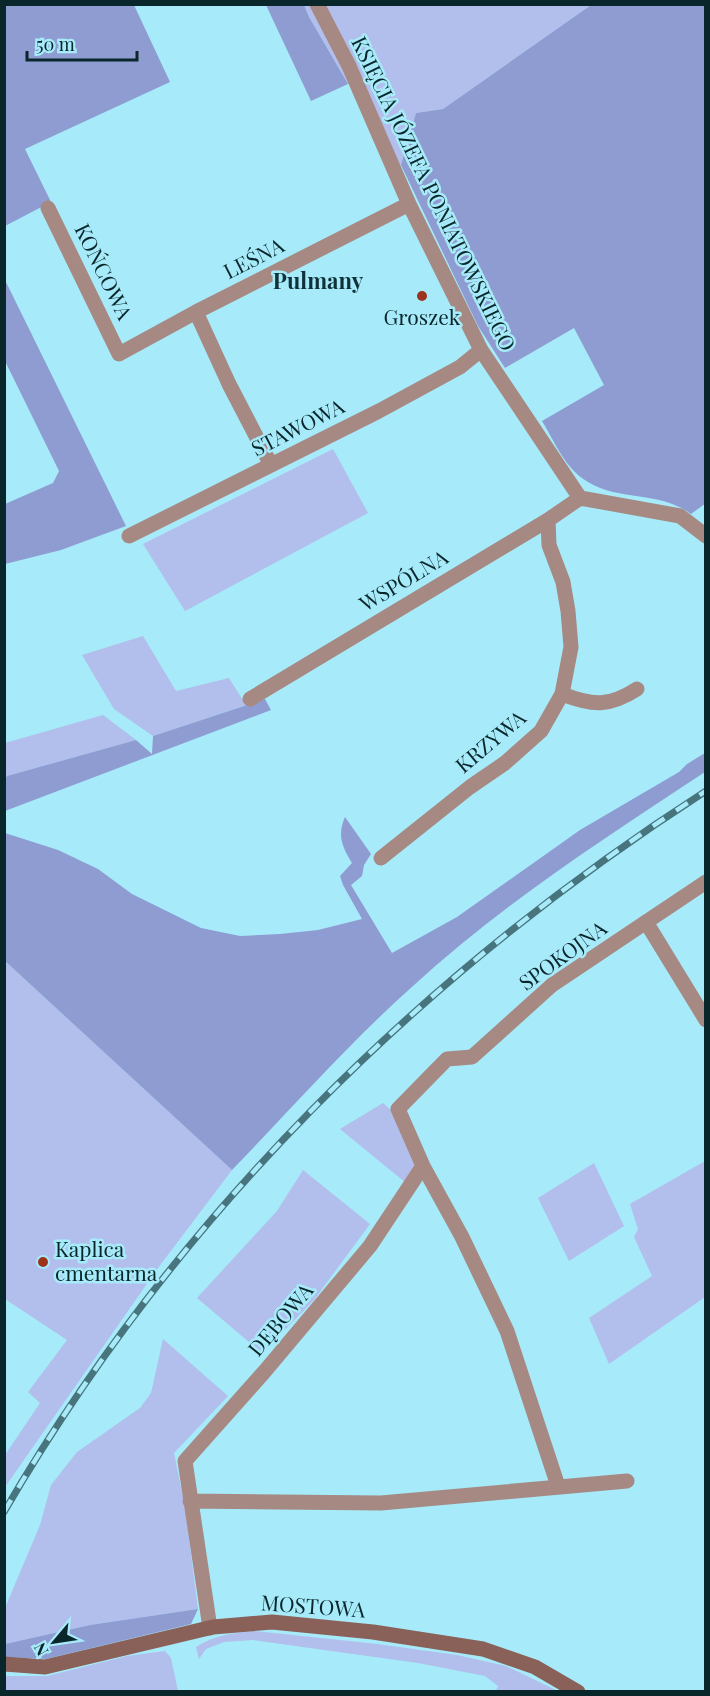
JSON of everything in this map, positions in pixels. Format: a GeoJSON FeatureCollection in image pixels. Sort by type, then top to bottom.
{"type":"FeatureCollection","features":[{"type":"Feature","properties":{"kind":"street","name":"KSIĘCIA JÓZEFA PONIATOWSKIEGO"},"geometry":{"type":"LineString","coordinates":[[317,4],[349,66],[409,204],[482,350],[580,498]]}},
{"type":"Feature","properties":{"kind":"street","name":"LEŚNA"},"geometry":{"type":"LineString","coordinates":[[119,354],[196,312],[409,204]]}},
{"type":"Feature","properties":{"kind":"street","name":"KOŃCOWA"},"geometry":{"type":"LineString","coordinates":[[48,208],[119,354]]}},
{"type":"Feature","properties":{"kind":"street"},"geometry":{"type":"LineString","coordinates":[[196,312],[229,384],[272,465]]}},
{"type":"Feature","properties":{"kind":"street","name":"STAWOWA"},"geometry":{"type":"LineString","coordinates":[[129,536],[399,400],[460,367],[482,350]]}},
{"type":"Feature","properties":{"kind":"street"},"geometry":{"type":"LineString","coordinates":[[580,498],[680,516],[705,536]]}},
{"type":"Feature","properties":{"kind":"street","name":"WSPÓLNA"},"geometry":{"type":"LineString","coordinates":[[250,699],[548,520],[580,498]]}},
{"type":"Feature","properties":{"kind":"street","name":"KRZYWA"},"geometry":{"type":"LineString","coordinates":[[381,858],[470,787],[505,763],[541,731],[562,694],[571,647],[569,620],[563,582],[549,545],[548,520]]}},
{"type":"Feature","properties":{"kind":"street"},"geometry":{"type":"LineString","coordinates":[[562,694],[583,702],[601,704],[618,700],[637,688]]}},
{"type":"Feature","properties":{"kind":"street","name":"SPOKOJNA"},"geometry":{"type":"LineString","coordinates":[[423,1166],[398,1109],[447,1059],[472,1057],[552,985],[705,882]]}},
{"type":"Feature","properties":{"kind":"street"},"geometry":{"type":"LineString","coordinates":[[646,922],[705,1020]]}},
{"type":"Feature","properties":{"kind":"street"},"geometry":{"type":"LineString","coordinates":[[423,1166],[462,1237],[507,1331],[558,1486]]}},
{"type":"Feature","properties":{"kind":"street","name":"DĘBOWA"},"geometry":{"type":"LineString","coordinates":[[210,1628],[185,1461],[265,1371],[370,1246],[423,1166]]}},
{"type":"Feature","properties":{"kind":"street"},"geometry":{"type":"LineString","coordinates":[[190,1501],[381,1503],[627,1481]]}},
{"type":"Feature","properties":{"kind":"street","name":"MOSTOWA"},"geometry":{"type":"LineString","coordinates":[[4,1664],[45,1667],[210,1628],[272,1622],[373,1632],[483,1649],[535,1667],[578,1692]]}},
{"type":"Feature","properties":{"kind":"shaded area"},"geometry":{"type":"Polygon","coordinates":[[[5,5],[134,5],[170,82],[25,149],[51,202],[5,226],[5,5]]]}},
{"type":"Feature","properties":{"kind":"shaded area"},"geometry":{"type":"Polygon","coordinates":[[[266,5],[304,5],[348,84],[311,101],[266,5]]]}},
{"type":"Feature","properties":{"kind":"shaded area"},"geometry":{"type":"Polygon","coordinates":[[[304,5],[313,5],[353,83],[348,84],[304,5]]]}},
{"type":"Feature","properties":{"kind":"shaded area"},"geometry":{"type":"Polygon","coordinates":[[[323,5],[591,5],[443,109],[416,113],[401,165],[397,168],[323,5]]]}},
{"type":"Feature","properties":{"kind":"shaded area"},"geometry":{"type":"Polygon","coordinates":[[[591,5],[705,5],[706,503],[691,514],[664,501],[608,491],[595,486],[582,478],[570,466],[542,421],[604,385],[574,328],[505,368],[478,326],[401,165],[416,113],[443,109],[591,5]]]}},
{"type":"Feature","properties":{"kind":"shaded area"},"geometry":{"type":"Polygon","coordinates":[[[4,278],[126,526],[61,550],[5,564],[5,504],[53,483],[59,471],[5,361],[4,278]]]}},
{"type":"Feature","properties":{"kind":"shaded area"},"geometry":{"type":"Polygon","coordinates":[[[333,449],[368,513],[185,611],[143,544],[333,449]]]}},
{"type":"Feature","properties":{"kind":"shaded area"},"geometry":{"type":"Polygon","coordinates":[[[143,636],[176,691],[229,678],[246,705],[153,736],[114,709],[82,655],[143,636]]]}},
{"type":"Feature","properties":{"kind":"shaded area"},"geometry":{"type":"Polygon","coordinates":[[[265,699],[271,710],[5,811],[7,776],[136,740],[152,754],[153,736],[265,699]]]}},
{"type":"Feature","properties":{"kind":"shaded area"},"geometry":{"type":"Polygon","coordinates":[[[103,715],[136,740],[7,776],[5,780],[5,743],[103,715]]]}},
{"type":"Feature","properties":{"kind":"shaded area"},"geometry":{"type":"Polygon","coordinates":[[[705,753],[705,772],[555,873],[447,956],[366,1030],[232,1170],[5,961],[5,833],[58,850],[98,869],[132,894],[201,928],[240,936],[318,930],[362,919],[340,876],[352,863],[341,835],[345,817],[371,854],[364,865],[362,876],[351,885],[392,953],[457,917],[580,830],[679,772],[705,753]]]}},
{"type":"Feature","properties":{"kind":"shaded area"},"geometry":{"type":"Polygon","coordinates":[[[5,961],[232,1170],[158,1268],[5,1487],[5,1455],[40,1403],[28,1392],[67,1340],[5,1299],[5,961]]]}},
{"type":"Feature","properties":{"kind":"shaded area"},"geometry":{"type":"Polygon","coordinates":[[[383,1103],[394,1113],[419,1165],[406,1183],[340,1129],[383,1103]]]}},
{"type":"Feature","properties":{"kind":"shaded area"},"geometry":{"type":"Polygon","coordinates":[[[705,1161],[705,1297],[609,1364],[589,1318],[652,1276],[634,1237],[638,1229],[630,1204],[705,1161]]]}},
{"type":"Feature","properties":{"kind":"shaded area"},"geometry":{"type":"Polygon","coordinates":[[[594,1163],[624,1226],[569,1261],[538,1198],[594,1163]]]}},
{"type":"Feature","properties":{"kind":"shaded area"},"geometry":{"type":"Polygon","coordinates":[[[303,1170],[370,1224],[314,1300],[262,1353],[197,1298],[277,1211],[303,1170]]]}},
{"type":"Feature","properties":{"kind":"shaded area"},"geometry":{"type":"Polygon","coordinates":[[[163,1339],[228,1396],[174,1453],[185,1507],[198,1609],[90,1625],[5,1644],[5,1608],[40,1525],[51,1485],[77,1452],[140,1408],[151,1393],[163,1339]]]}},
{"type":"Feature","properties":{"kind":"shaded area"},"geometry":{"type":"Polygon","coordinates":[[[198,1609],[191,1624],[46,1659],[5,1657],[5,1644],[90,1625],[198,1609]]]}},
{"type":"Feature","properties":{"kind":"shaded area"},"geometry":{"type":"Polygon","coordinates":[[[255,1631],[457,1655],[506,1666],[558,1691],[496,1691],[498,1686],[485,1676],[418,1663],[253,1640],[224,1642],[206,1649],[199,1659],[196,1647],[203,1643],[224,1635],[255,1631]]]}},
{"type":"Feature","properties":{"kind":"shaded area"},"geometry":{"type":"Polygon","coordinates":[[[165,1651],[171,1658],[178,1691],[5,1691],[5,1676],[47,1676],[127,1656],[165,1651]]]}},
{"type":"Feature","properties":{"kind":"railway"},"geometry":{"type":"LineString","coordinates":[[4,1512],[72,1404],[146,1301],[226,1203],[312,1110],[403,1022],[500,940],[601,863],[706,791]]}},
{"type":"Feature","properties":{"kind":"place","name":"Groszek"},"geometry":{"type":"Point","coordinates":[422,296]}},
{"type":"Feature","properties":{"kind":"place","name":"Kaplica cmentarna"},"geometry":{"type":"Point","coordinates":[43,1262]}},
{"type":"Feature","properties":{"kind":"district","name":"Pulmany"},"geometry":{"type":"Point","coordinates":[318,281]}}]}
